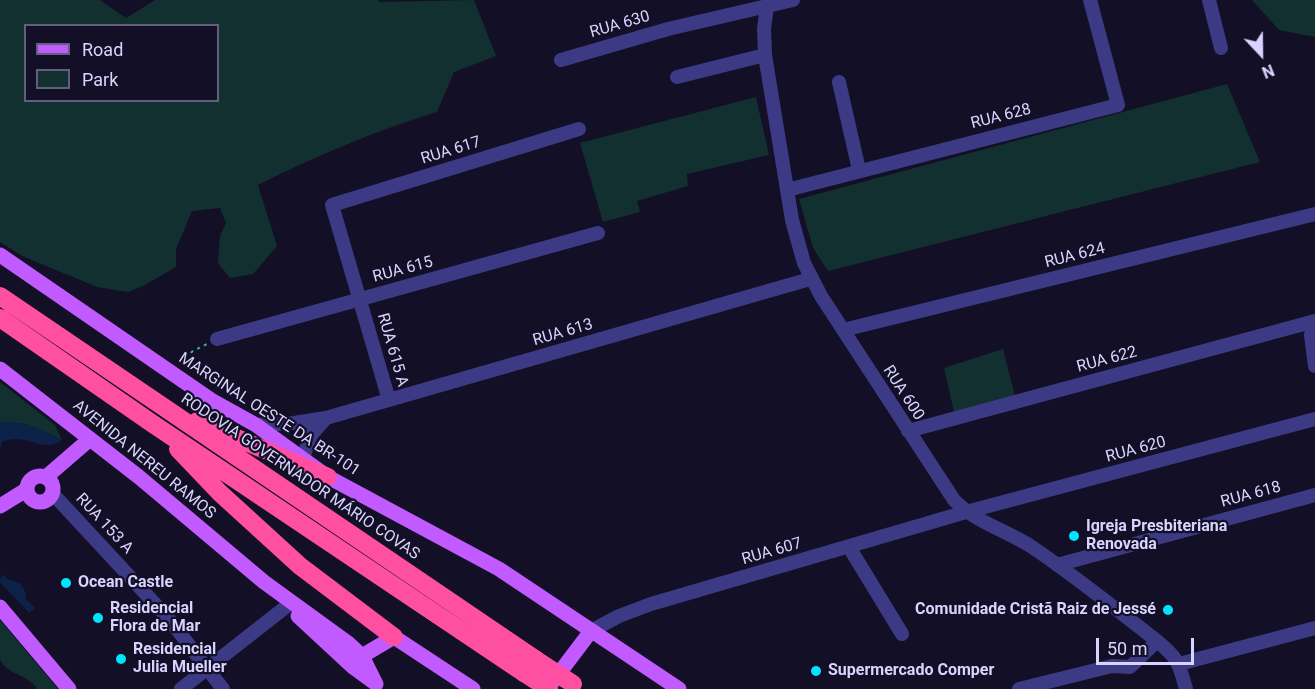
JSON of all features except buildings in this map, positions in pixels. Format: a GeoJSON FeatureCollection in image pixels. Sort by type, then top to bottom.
{"type":"FeatureCollection","features":[{"type":"Feature","properties":{"kind":"highway","name":"RODOVIA GOVERNADOR MÁRIO COVAS"},"geometry":{"type":"LineString","coordinates":[[0,296],[159,404],[530,666],[548,689]]}},
{"type":"Feature","properties":{"kind":"highway","name":"RODOVIA GOVERNADOR MÁRIO COVAS"},"geometry":{"type":"LineString","coordinates":[[0,318],[153,424],[530,666],[576,687]]}},
{"type":"Feature","properties":{"kind":"highway"},"geometry":{"type":"LineString","coordinates":[[159,404],[328,477]]}},
{"type":"Feature","properties":{"kind":"highway"},"geometry":{"type":"LineString","coordinates":[[153,424],[220,493],[278,548],[394,637]]}},
{"type":"Feature","properties":{"kind":"main road","name":"MARGINAL OESTE DA BR-101"},"geometry":{"type":"LineString","coordinates":[[0,255],[211,400],[256,425],[328,477],[499,569],[679,689]]}},
{"type":"Feature","properties":{"kind":"main road","name":"AVENIDA NEREU RAMOS"},"geometry":{"type":"LineString","coordinates":[[0,369],[163,496],[264,582],[343,639],[362,656],[378,686]]}},
{"type":"Feature","properties":{"kind":"main road"},"geometry":{"type":"LineString","coordinates":[[0,506],[26,490],[30,480],[35,477],[46,477],[90,439]]}},
{"type":"Feature","properties":{"kind":"main road"},"geometry":{"type":"LineString","coordinates":[[26,490],[28,496],[36,502],[46,501],[52,494],[52,485],[46,477]]}},
{"type":"Feature","properties":{"kind":"main road","name":"AVENIDA NEREU RAMOS"},"geometry":{"type":"LineString","coordinates":[[264,582],[352,667],[378,686]]}},
{"type":"Feature","properties":{"kind":"main road"},"geometry":{"type":"LineString","coordinates":[[0,607],[69,689]]}},
{"type":"Feature","properties":{"kind":"main road"},"geometry":{"type":"LineString","coordinates":[[548,689],[591,631]]}},
{"type":"Feature","properties":{"kind":"main road"},"geometry":{"type":"LineString","coordinates":[[333,649],[355,657],[362,656],[394,637],[473,689]]}},
{"type":"Feature","properties":{"kind":"street","name":"RUA 630"},"geometry":{"type":"LineString","coordinates":[[561,60],[658,32],[793,0]]}},
{"type":"Feature","properties":{"kind":"street","name":"RUA 628"},"geometry":{"type":"LineString","coordinates":[[787,190],[1118,105],[1090,0]]}},
{"type":"Feature","properties":{"kind":"street"},"geometry":{"type":"LineString","coordinates":[[1209,0],[1221,48]]}},
{"type":"Feature","properties":{"kind":"street","name":"RUA 600"},"geometry":{"type":"LineString","coordinates":[[767,6],[764,29],[765,55],[787,190],[798,243],[810,279],[954,500],[966,512],[1029,545],[1058,565],[1157,641],[1174,655],[1186,689]]}},
{"type":"Feature","properties":{"kind":"street"},"geometry":{"type":"LineString","coordinates":[[677,77],[765,55]]}},
{"type":"Feature","properties":{"kind":"street"},"geometry":{"type":"LineString","coordinates":[[839,82],[859,171]]}},
{"type":"Feature","properties":{"kind":"street","name":"RUA 617"},"geometry":{"type":"LineString","coordinates":[[332,205],[579,129]]}},
{"type":"Feature","properties":{"kind":"street","name":"RUA 615 A"},"geometry":{"type":"LineString","coordinates":[[332,205],[389,400]]}},
{"type":"Feature","properties":{"kind":"street","name":"RUA 624"},"geometry":{"type":"LineString","coordinates":[[843,330],[1315,214]]}},
{"type":"Feature","properties":{"kind":"street","name":"RUA 615"},"geometry":{"type":"LineString","coordinates":[[217,339],[598,234]]}},
{"type":"Feature","properties":{"kind":"street","name":"RUA 613"},"geometry":{"type":"LineString","coordinates":[[256,425],[326,418],[810,279]]}},
{"type":"Feature","properties":{"kind":"street"},"geometry":{"type":"LineString","coordinates":[[1315,323],[1311,335],[1315,366]]}},
{"type":"Feature","properties":{"kind":"street","name":"RUA 622"},"geometry":{"type":"LineString","coordinates":[[908,431],[1315,323]]}},
{"type":"Feature","properties":{"kind":"street"},"geometry":{"type":"LineString","coordinates":[[303,459],[311,435],[326,418]]}},
{"type":"Feature","properties":{"kind":"street","name":"RUA 620"},"geometry":{"type":"LineString","coordinates":[[966,512],[1315,419]]}},
{"type":"Feature","properties":{"kind":"street","name":"RUA 153 A"},"geometry":{"type":"LineString","coordinates":[[52,494],[170,620],[223,689]]}},
{"type":"Feature","properties":{"kind":"street","name":"RUA 618"},"geometry":{"type":"LineString","coordinates":[[1058,565],[1315,495]]}},
{"type":"Feature","properties":{"kind":"street","name":"RUA 607"},"geometry":{"type":"LineString","coordinates":[[591,631],[619,616],[651,604],[966,512]]}},
{"type":"Feature","properties":{"kind":"street"},"geometry":{"type":"LineString","coordinates":[[849,547],[902,634]]}},
{"type":"Feature","properties":{"kind":"street"},"geometry":{"type":"LineString","coordinates":[[181,689],[287,606]]}},
{"type":"Feature","properties":{"kind":"street"},"geometry":{"type":"LineString","coordinates":[[1179,664],[1315,628]]}},
{"type":"Feature","properties":{"kind":"street"},"geometry":{"type":"LineString","coordinates":[[1019,689],[1112,666],[1130,667],[1157,641]]}},
{"type":"Feature","properties":{"kind":"path"},"geometry":{"type":"LineString","coordinates":[[170,372],[193,351],[217,339]]}},
{"type":"Feature","properties":{"kind":"green space"},"geometry":{"type":"Polygon","coordinates":[[[0,0],[100,0],[126,18],[155,0],[378,0],[380,2],[474,0],[496,56],[454,72],[437,112],[346,145],[258,185],[277,246],[253,274],[230,278],[218,263],[220,236],[226,223],[220,208],[192,211],[176,249],[176,267],[128,292],[97,287],[22,256],[0,242],[0,0]]]}},
{"type":"Feature","properties":{"kind":"green space"},"geometry":{"type":"Polygon","coordinates":[[[1252,0],[1315,0],[1315,37],[1279,30],[1252,0]]]}},
{"type":"Feature","properties":{"kind":"green space"},"geometry":{"type":"Polygon","coordinates":[[[1227,84],[1260,162],[828,271],[813,248],[799,199],[1227,84]]]}},
{"type":"Feature","properties":{"kind":"green space"},"geometry":{"type":"Polygon","coordinates":[[[756,97],[769,155],[687,174],[688,186],[637,201],[640,212],[603,222],[580,143],[756,97]]]}},
{"type":"Feature","properties":{"kind":"green space"},"geometry":{"type":"Polygon","coordinates":[[[1003,349],[1015,396],[954,412],[944,368],[1003,349]]]}},
{"type":"Feature","properties":{"kind":"green space"},"geometry":{"type":"Polygon","coordinates":[[[0,382],[55,425],[62,440],[24,424],[0,423],[0,382]]]}},
{"type":"Feature","properties":{"kind":"green space"},"geometry":{"type":"Polygon","coordinates":[[[0,620],[58,689],[37,689],[34,684],[12,672],[3,664],[0,659],[0,620]]]}},
{"type":"Feature","properties":{"kind":"water"},"geometry":{"type":"Polygon","coordinates":[[[9,422],[30,426],[62,440],[48,445],[11,439],[2,442],[0,450],[0,423],[9,422]]]}},
{"type":"Feature","properties":{"kind":"water"},"geometry":{"type":"Polygon","coordinates":[[[4,575],[7,579],[20,583],[26,593],[25,598],[35,608],[29,613],[0,582],[0,578],[4,575]]]}},
{"type":"Feature","properties":{"kind":"place","name":"Igreja Presbiteriana Renovada"},"geometry":{"type":"Point","coordinates":[1074,536]}},
{"type":"Feature","properties":{"kind":"place","name":"Ocean Castle"},"geometry":{"type":"Point","coordinates":[66,583]}},
{"type":"Feature","properties":{"kind":"place","name":"Comunidade Cristã Raiz de Jessé"},"geometry":{"type":"Point","coordinates":[1168,610]}},
{"type":"Feature","properties":{"kind":"place","name":"Residencial Flora de Mar"},"geometry":{"type":"Point","coordinates":[98,618]}},
{"type":"Feature","properties":{"kind":"place","name":"Residencial Julia Mueller"},"geometry":{"type":"Point","coordinates":[121,659]}},
{"type":"Feature","properties":{"kind":"place","name":"Supermercado Comper"},"geometry":{"type":"Point","coordinates":[816,671]}}]}
